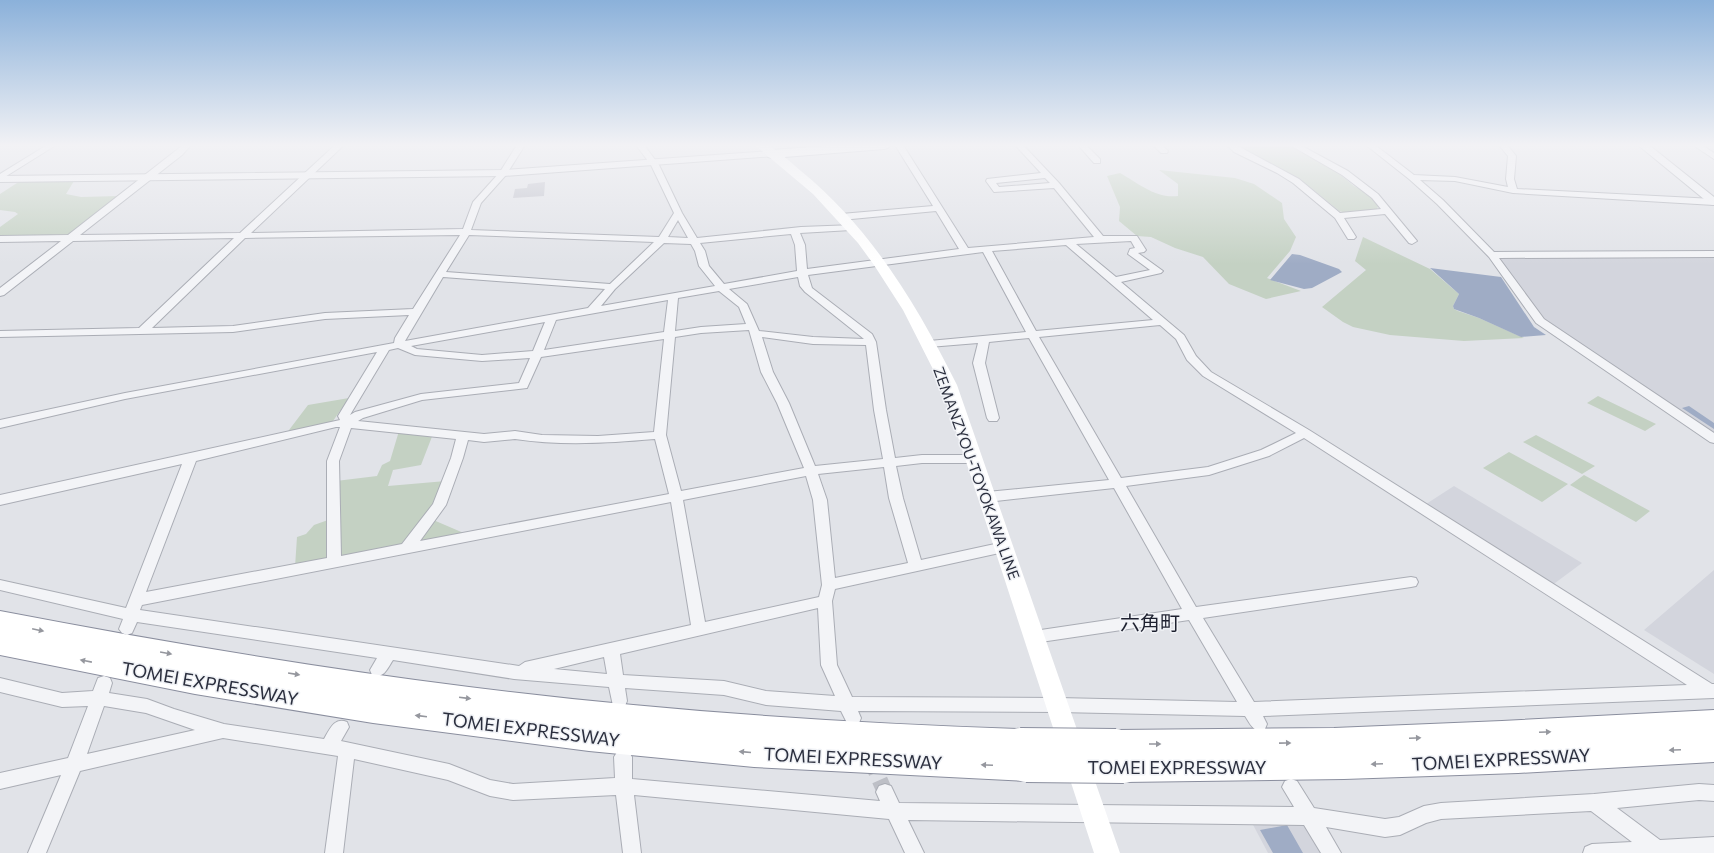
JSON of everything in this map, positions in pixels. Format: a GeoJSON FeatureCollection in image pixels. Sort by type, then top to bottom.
{"type":"FeatureCollection","features":[{"type":"Feature","properties":{"kind":"highway","name":"TOMEI EXPRESSWAY"},"geometry":{"type":"LineString","coordinates":[[0,622],[78,638],[387,689],[589,714],[757,729],[915,739],[1023,755]]}},
{"type":"Feature","properties":{"kind":"highway","name":"TOMEI EXPRESSWAY"},"geometry":{"type":"LineString","coordinates":[[0,644],[196,682],[366,709],[589,737],[754,753],[914,762],[1023,755],[1120,756],[1344,765],[1518,759],[1714,748]]}},
{"type":"Feature","properties":{"kind":"highway","name":"TOMEI EXPRESSWAY"},"geometry":{"type":"LineString","coordinates":[[1120,756],[1334,742],[1502,735],[1714,723]]}},
{"type":"Feature","properties":{"kind":"main road","name":"ZEMANZYOU-TOYOKAWA LINE"},"geometry":{"type":"LineString","coordinates":[[809,185],[825,198],[879,262],[929,344],[949,385],[1107,853]]}},
{"type":"Feature","properties":{"kind":"street"},"geometry":{"type":"LineString","coordinates":[[0,293],[137,185]]}},
{"type":"Feature","properties":{"kind":"street"},"geometry":{"type":"LineString","coordinates":[[142,331],[296,185]]}},
{"type":"Feature","properties":{"kind":"street"},"geometry":{"type":"LineString","coordinates":[[399,345],[400,338],[466,232],[477,202],[492,185]]}},
{"type":"Feature","properties":{"kind":"street"},"geometry":{"type":"LineString","coordinates":[[664,185],[678,213],[700,252],[704,266],[722,288],[743,306],[754,330],[767,372],[811,471],[820,500],[829,585],[825,601],[829,665],[849,711]]}},
{"type":"Feature","properties":{"kind":"street"},"geometry":{"type":"LineString","coordinates":[[923,185],[965,251]]}},
{"type":"Feature","properties":{"kind":"street"},"geometry":{"type":"LineString","coordinates":[[993,185],[997,190],[1056,185],[1101,239]]}},
{"type":"Feature","properties":{"kind":"street"},"geometry":{"type":"LineString","coordinates":[[1299,185],[1338,216],[1351,237]]}},
{"type":"Feature","properties":{"kind":"street"},"geometry":{"type":"LineString","coordinates":[[1360,185],[1375,196],[1412,241]]}},
{"type":"Feature","properties":{"kind":"street"},"geometry":{"type":"LineString","coordinates":[[1421,185],[1440,202],[1492,255],[1540,321],[1714,439]]}},
{"type":"Feature","properties":{"kind":"street"},"geometry":{"type":"LineString","coordinates":[[1483,185],[1513,191],[1714,202]]}},
{"type":"Feature","properties":{"kind":"street"},"geometry":{"type":"LineString","coordinates":[[1511,185],[1513,191]]}},
{"type":"Feature","properties":{"kind":"street"},"geometry":{"type":"LineString","coordinates":[[1693,185],[1714,202]]}},
{"type":"Feature","properties":{"kind":"street"},"geometry":{"type":"LineString","coordinates":[[0,239],[466,232],[611,237],[694,242],[795,232],[846,222],[937,208]]}},
{"type":"Feature","properties":{"kind":"street"},"geometry":{"type":"LineString","coordinates":[[1338,216],[1387,211]]}},
{"type":"Feature","properties":{"kind":"street"},"geometry":{"type":"LineString","coordinates":[[591,311],[612,287],[661,241],[678,213]]}},
{"type":"Feature","properties":{"kind":"street"},"geometry":{"type":"LineString","coordinates":[[795,232],[802,248],[802,274],[806,288],[868,336],[871,342],[889,462],[896,498],[916,566]]}},
{"type":"Feature","properties":{"kind":"street"},"geometry":{"type":"LineString","coordinates":[[0,424],[125,396],[399,345],[802,274],[879,262],[986,249],[1101,239],[1134,238],[1140,250],[1133,251],[1133,254],[1158,271],[1113,280]]}},
{"type":"Feature","properties":{"kind":"street"},"geometry":{"type":"LineString","coordinates":[[1068,242],[1180,336],[1191,358],[1207,374],[1305,433],[1712,692]]}},
{"type":"Feature","properties":{"kind":"street"},"geometry":{"type":"LineString","coordinates":[[986,249],[1032,334],[1192,613],[1259,724]]}},
{"type":"Feature","properties":{"kind":"street"},"geometry":{"type":"LineString","coordinates":[[1492,255],[1714,254]]}},
{"type":"Feature","properties":{"kind":"street"},"geometry":{"type":"LineString","coordinates":[[439,274],[612,287]]}},
{"type":"Feature","properties":{"kind":"street"},"geometry":{"type":"LineString","coordinates":[[673,297],[660,435],[676,496],[699,630]]}},
{"type":"Feature","properties":{"kind":"street"},"geometry":{"type":"LineString","coordinates":[[0,334],[233,330],[325,316],[416,312]]}},
{"type":"Feature","properties":{"kind":"street"},"geometry":{"type":"LineString","coordinates":[[347,423],[359,415],[421,397],[524,386],[552,318]]}},
{"type":"Feature","properties":{"kind":"street"},"geometry":{"type":"LineString","coordinates":[[929,344],[1163,322]]}},
{"type":"Feature","properties":{"kind":"street"},"geometry":{"type":"LineString","coordinates":[[399,345],[415,352],[455,357],[482,358],[536,354],[669,335],[754,330],[794,340],[835,343],[871,342]]}},
{"type":"Feature","properties":{"kind":"street"},"geometry":{"type":"LineString","coordinates":[[984,339],[979,363],[993,418]]}},
{"type":"Feature","properties":{"kind":"street"},"geometry":{"type":"LineString","coordinates":[[334,562],[333,461],[347,423],[344,416],[385,348]]}},
{"type":"Feature","properties":{"kind":"street"},"geometry":{"type":"LineString","coordinates":[[0,500],[191,458],[336,423],[484,438],[515,435],[542,438],[598,440],[660,435]]}},
{"type":"Feature","properties":{"kind":"street"},"geometry":{"type":"LineString","coordinates":[[987,497],[1118,483],[1209,471],[1265,453],[1305,433]]}},
{"type":"Feature","properties":{"kind":"street"},"geometry":{"type":"LineString","coordinates":[[407,548],[439,505],[457,458],[463,435]]}},
{"type":"Feature","properties":{"kind":"street"},"geometry":{"type":"LineString","coordinates":[[129,622],[136,600],[191,458]]}},
{"type":"Feature","properties":{"kind":"street"},"geometry":{"type":"LineString","coordinates":[[136,600],[811,471],[922,458],[974,459]]}},
{"type":"Feature","properties":{"kind":"street"},"geometry":{"type":"LineString","coordinates":[[829,585],[1004,547]]}},
{"type":"Feature","properties":{"kind":"street"},"geometry":{"type":"LineString","coordinates":[[1034,636],[1411,582]]}},
{"type":"Feature","properties":{"kind":"street"},"geometry":{"type":"LineString","coordinates":[[0,585],[129,622],[389,653],[514,672],[615,681],[724,688],[766,698],[849,711],[1058,705],[1249,709],[1712,692]]}},
{"type":"Feature","properties":{"kind":"street"},"geometry":{"type":"LineString","coordinates":[[514,672],[825,601]]}},
{"type":"Feature","properties":{"kind":"street"},"geometry":{"type":"LineString","coordinates":[[610,649],[618,701]]}},
{"type":"Feature","properties":{"kind":"street"},"geometry":{"type":"LineString","coordinates":[[378,670],[389,653]]}},
{"type":"Feature","properties":{"kind":"street"},"geometry":{"type":"LineString","coordinates":[[0,685],[62,700],[101,690],[172,716],[224,731],[347,750],[449,772],[490,788],[513,792],[624,786],[895,811],[1310,816],[1385,828],[1400,826],[1424,815],[1441,811],[1594,802],[1699,792],[1714,793]]}},
{"type":"Feature","properties":{"kind":"street"},"geometry":{"type":"LineString","coordinates":[[37,853],[74,765],[101,690]]}},
{"type":"Feature","properties":{"kind":"street"},"geometry":{"type":"LineString","coordinates":[[328,747],[341,727]]}},
{"type":"Feature","properties":{"kind":"street"},"geometry":{"type":"LineString","coordinates":[[0,781],[224,731]]}},
{"type":"Feature","properties":{"kind":"street"},"geometry":{"type":"LineString","coordinates":[[334,853],[347,750]]}},
{"type":"Feature","properties":{"kind":"street"},"geometry":{"type":"LineString","coordinates":[[623,757],[624,786],[632,853]]}},
{"type":"Feature","properties":{"kind":"street"},"geometry":{"type":"LineString","coordinates":[[1291,787],[1332,853]]}},
{"type":"Feature","properties":{"kind":"street"},"geometry":{"type":"LineString","coordinates":[[885,792],[915,853]]}},
{"type":"Feature","properties":{"kind":"street"},"geometry":{"type":"LineString","coordinates":[[1594,802],[1659,851]]}},
{"type":"Feature","properties":{"kind":"street"},"geometry":{"type":"LineString","coordinates":[[1592,853],[1659,851],[1714,846]]}},
{"type":"Feature","properties":{"kind":"shaded area"},"geometry":{"type":"Polygon","coordinates":[[[1495,256],[1714,256],[1714,433],[1543,320],[1495,256]]]}},
{"type":"Feature","properties":{"kind":"shaded area"},"geometry":{"type":"Polygon","coordinates":[[[1454,486],[1582,563],[1551,586],[1423,506],[1454,486]]]}},
{"type":"Feature","properties":{"kind":"shaded area"},"geometry":{"type":"Polygon","coordinates":[[[1714,570],[1714,674],[1644,630],[1714,570]]]}},
{"type":"Feature","properties":{"kind":"shaded area"},"geometry":{"type":"Polygon","coordinates":[[[1251,821],[1307,821],[1326,853],[1268,853],[1251,821]]]}},
{"type":"Feature","properties":{"kind":"green space"},"geometry":{"type":"Polygon","coordinates":[[[14,185],[72,185],[66,194],[81,197],[120,196],[70,236],[0,237],[0,227],[18,214],[15,212],[0,210],[0,194],[14,185]]]}},
{"type":"Feature","properties":{"kind":"green space"},"geometry":{"type":"Polygon","coordinates":[[[1111,185],[1140,185],[1155,193],[1178,196],[1178,185],[1255,185],[1282,203],[1284,219],[1296,237],[1290,251],[1267,278],[1301,291],[1266,299],[1229,284],[1203,257],[1175,248],[1151,237],[1137,236],[1119,221],[1120,207],[1111,185]]]}},
{"type":"Feature","properties":{"kind":"green space"},"geometry":{"type":"Polygon","coordinates":[[[1306,185],[1353,185],[1371,195],[1378,206],[1377,210],[1346,213],[1339,211],[1306,185]]]}},
{"type":"Feature","properties":{"kind":"green space"},"geometry":{"type":"Polygon","coordinates":[[[1363,237],[1430,269],[1459,294],[1453,306],[1454,309],[1479,318],[1524,338],[1464,341],[1390,335],[1353,327],[1343,322],[1322,307],[1366,270],[1355,261],[1363,237]]]}},
{"type":"Feature","properties":{"kind":"green space"},"geometry":{"type":"Polygon","coordinates":[[[1598,396],[1656,424],[1645,431],[1587,403],[1598,396]]]}},
{"type":"Feature","properties":{"kind":"green space"},"geometry":{"type":"Polygon","coordinates":[[[349,398],[333,421],[286,434],[308,405],[349,398]]]}},
{"type":"Feature","properties":{"kind":"green space"},"geometry":{"type":"Polygon","coordinates":[[[399,431],[433,434],[421,465],[393,470],[388,486],[446,481],[436,505],[407,545],[338,559],[336,481],[377,476],[382,465],[390,461],[399,431]]]}},
{"type":"Feature","properties":{"kind":"green space"},"geometry":{"type":"Polygon","coordinates":[[[1536,435],[1595,466],[1582,474],[1523,442],[1536,435]]]}},
{"type":"Feature","properties":{"kind":"green space"},"geometry":{"type":"Polygon","coordinates":[[[1509,452],[1568,484],[1542,502],[1483,468],[1509,452]]]}},
{"type":"Feature","properties":{"kind":"green space"},"geometry":{"type":"Polygon","coordinates":[[[1584,475],[1650,511],[1636,522],[1570,485],[1584,475]]]}},
{"type":"Feature","properties":{"kind":"green space"},"geometry":{"type":"Polygon","coordinates":[[[431,519],[466,534],[412,544],[431,519]]]}},
{"type":"Feature","properties":{"kind":"green space"},"geometry":{"type":"Polygon","coordinates":[[[328,520],[330,561],[295,567],[297,537],[306,534],[314,525],[328,520]]]}},
{"type":"Feature","properties":{"kind":"water"},"geometry":{"type":"Polygon","coordinates":[[[1292,254],[1300,255],[1339,269],[1342,272],[1312,288],[1304,289],[1270,280],[1292,254]]]}},
{"type":"Feature","properties":{"kind":"water"},"geometry":{"type":"Polygon","coordinates":[[[1430,268],[1501,277],[1534,327],[1546,335],[1521,337],[1479,318],[1454,309],[1453,306],[1459,294],[1430,268]]]}},
{"type":"Feature","properties":{"kind":"water"},"geometry":{"type":"Polygon","coordinates":[[[1689,406],[1714,423],[1714,429],[1682,408],[1689,406]]]}},
{"type":"Feature","properties":{"kind":"water"},"geometry":{"type":"Polygon","coordinates":[[[1287,825],[1303,853],[1273,853],[1260,830],[1287,825]]]}},
{"type":"Feature","properties":{"kind":"building"},"geometry":{"type":"Polygon","coordinates":[[[528,185],[545,185],[544,196],[513,198],[515,189],[527,188],[528,185]]]}},
{"type":"Feature","properties":{"kind":"tunnel"},"geometry":{"type":"LineString","coordinates":[[870,758],[885,792]]}},
{"type":"Feature","properties":{"kind":"district","name":"六角町"},"geometry":{"type":"Point","coordinates":[1150,622]}}]}
